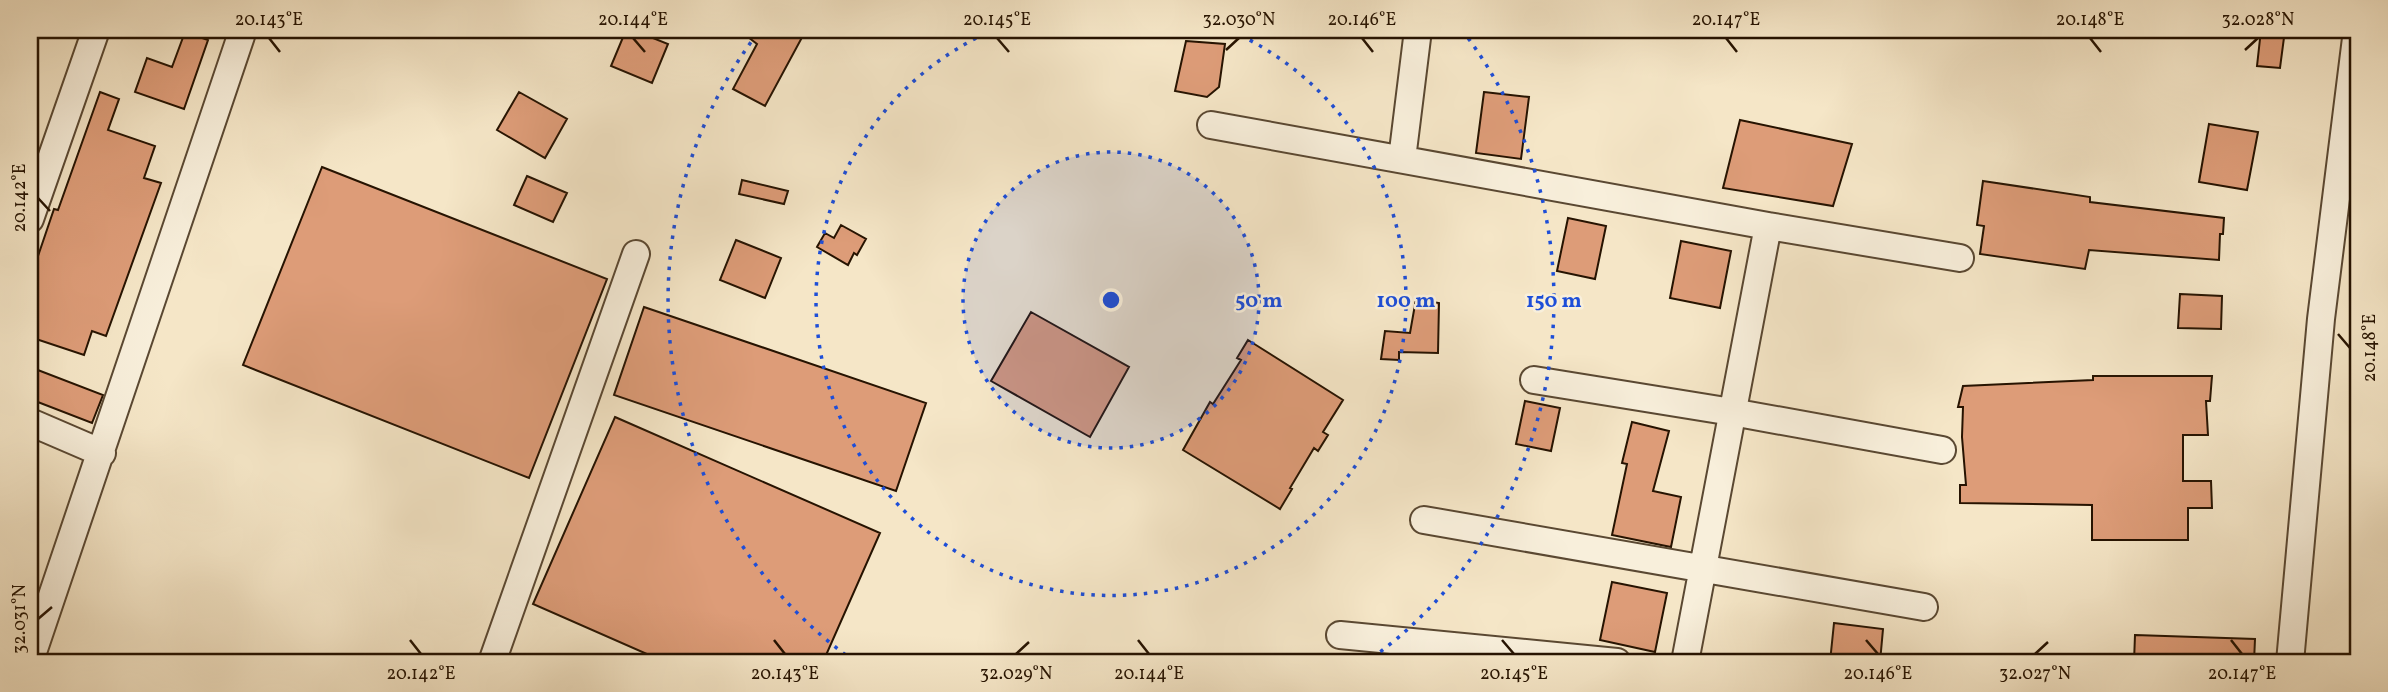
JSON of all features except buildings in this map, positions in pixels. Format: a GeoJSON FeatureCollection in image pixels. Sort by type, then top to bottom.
{"type":"FeatureCollection","features":[{"type":"Feature","properties":{"kind":"street"},"geometry":{"type":"LineString","coordinates":[[30,219],[96,30]]}},
{"type":"Feature","properties":{"kind":"street"},"geometry":{"type":"LineString","coordinates":[[30,661],[243,30]]}},
{"type":"Feature","properties":{"kind":"street"},"geometry":{"type":"LineString","coordinates":[[1402,159],[1418,30]]}},
{"type":"Feature","properties":{"kind":"street"},"geometry":{"type":"LineString","coordinates":[[2290,662],[2321,319],[2357,30]]}},
{"type":"Feature","properties":{"kind":"street"},"geometry":{"type":"LineString","coordinates":[[1211,125],[1960,258]]}},
{"type":"Feature","properties":{"kind":"street"},"geometry":{"type":"LineString","coordinates":[[1685,662],[1768,226]]}},
{"type":"Feature","properties":{"kind":"street"},"geometry":{"type":"LineString","coordinates":[[492,662],[636,254]]}},
{"type":"Feature","properties":{"kind":"street"},"geometry":{"type":"LineString","coordinates":[[1534,380],[1942,450]]}},
{"type":"Feature","properties":{"kind":"street"},"geometry":{"type":"LineString","coordinates":[[30,422],[102,453]]}},
{"type":"Feature","properties":{"kind":"street"},"geometry":{"type":"LineString","coordinates":[[1424,520],[1924,607]]}},
{"type":"Feature","properties":{"kind":"street"},"geometry":{"type":"LineString","coordinates":[[1340,635],[1617,662]]}}]}
